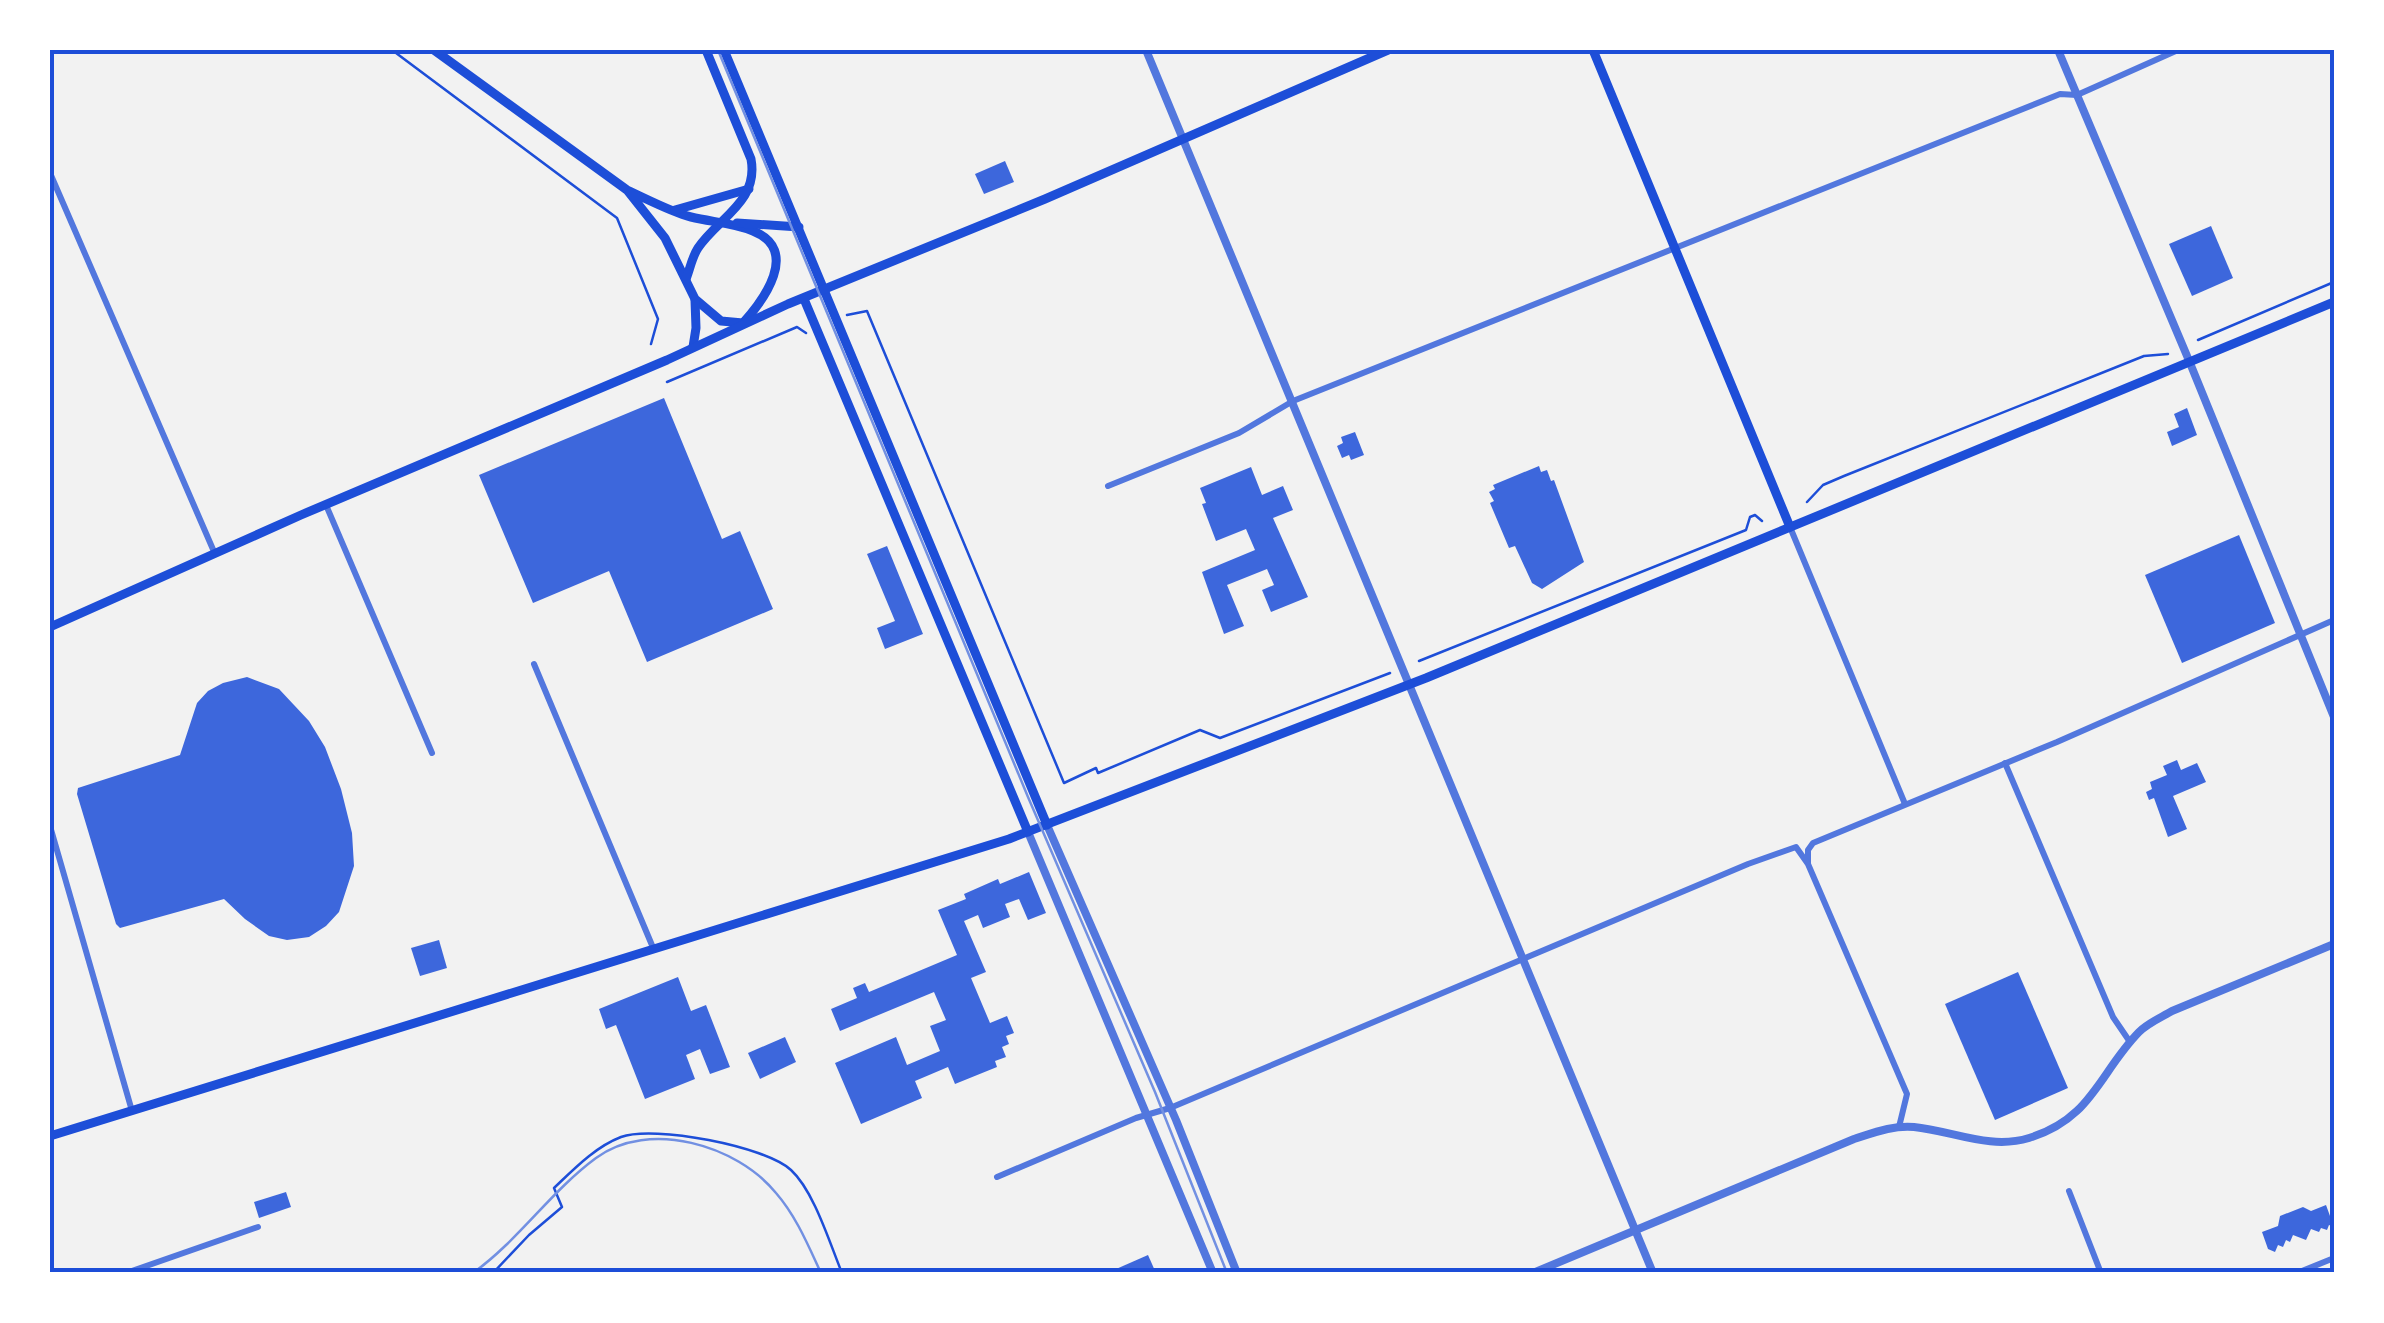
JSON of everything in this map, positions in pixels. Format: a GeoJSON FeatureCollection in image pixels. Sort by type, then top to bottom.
{"type":"FeatureCollection","features":[{"type":"Feature","properties":{"kind":"main road"},"geometry":{"type":"LineString","coordinates":[[434,50],[626,190],[689,217],[756,232],[768,242],[775,272],[768,294],[743,323]]}},
{"type":"Feature","properties":{"kind":"main road"},"geometry":{"type":"LineString","coordinates":[[686,279],[697,248],[723,224],[749,189],[752,163],[706,50]]}},
{"type":"Feature","properties":{"kind":"main road"},"geometry":{"type":"LineString","coordinates":[[724,50],[1047,826]]}},
{"type":"Feature","properties":{"kind":"main road"},"geometry":{"type":"LineString","coordinates":[[50,627],[743,323],[1388,50]]}},
{"type":"Feature","properties":{"kind":"main road"},"geometry":{"type":"LineString","coordinates":[[1593,50],[1790,527]]}},
{"type":"Feature","properties":{"kind":"main road"},"geometry":{"type":"LineString","coordinates":[[674,210],[749,189]]}},
{"type":"Feature","properties":{"kind":"main road"},"geometry":{"type":"LineString","coordinates":[[626,190],[665,238],[695,299],[692,347]]}},
{"type":"Feature","properties":{"kind":"main road"},"geometry":{"type":"LineString","coordinates":[[723,224],[799,227]]}},
{"type":"Feature","properties":{"kind":"main road"},"geometry":{"type":"LineString","coordinates":[[804,298],[1028,832]]}},
{"type":"Feature","properties":{"kind":"main road"},"geometry":{"type":"LineString","coordinates":[[695,299],[721,320],[743,323]]}},
{"type":"Feature","properties":{"kind":"main road"},"geometry":{"type":"LineString","coordinates":[[50,1136],[894,877],[1047,826],[1410,684],[2334,302]]}},
{"type":"Feature","properties":{"kind":"street"},"geometry":{"type":"LineString","coordinates":[[1146,50],[1653,1273]]}},
{"type":"Feature","properties":{"kind":"street"},"geometry":{"type":"LineString","coordinates":[[2058,50],[2334,718]]}},
{"type":"Feature","properties":{"kind":"street"},"geometry":{"type":"LineString","coordinates":[[1108,486],[1239,434],[1293,401],[2060,94],[2077,95],[2178,50]]}},
{"type":"Feature","properties":{"kind":"street"},"geometry":{"type":"LineString","coordinates":[[50,173],[214,554]]}},
{"type":"Feature","properties":{"kind":"street"},"geometry":{"type":"LineString","coordinates":[[326,505],[432,753]]}},
{"type":"Feature","properties":{"kind":"street"},"geometry":{"type":"LineString","coordinates":[[1790,527],[1906,804]]}},
{"type":"Feature","properties":{"kind":"street"},"geometry":{"type":"LineString","coordinates":[[1808,864],[1808,850],[1814,843],[2334,620]]}},
{"type":"Feature","properties":{"kind":"street"},"geometry":{"type":"LineString","coordinates":[[534,664],[654,950]]}},
{"type":"Feature","properties":{"kind":"street"},"geometry":{"type":"LineString","coordinates":[[2005,763],[2114,1017],[2130,1042]]}},
{"type":"Feature","properties":{"kind":"street"},"geometry":{"type":"LineString","coordinates":[[50,826],[132,1112]]}},
{"type":"Feature","properties":{"kind":"street"},"geometry":{"type":"LineString","coordinates":[[1047,826],[1237,1273]]}},
{"type":"Feature","properties":{"kind":"street"},"geometry":{"type":"LineString","coordinates":[[1028,832],[1212,1273]]}},
{"type":"Feature","properties":{"kind":"street"},"geometry":{"type":"LineString","coordinates":[[998,1177],[1796,847],[1808,864],[1906,1094],[1899,1127]]}},
{"type":"Feature","properties":{"kind":"street"},"geometry":{"type":"LineString","coordinates":[[1533,1273],[1854,1139],[1899,1127],[1947,1132],[1981,1141],[2028,1138],[2051,1129],[2081,1110],[2130,1042],[2147,1025],[2334,944]]}},
{"type":"Feature","properties":{"kind":"street"},"geometry":{"type":"LineString","coordinates":[[2069,1191],[2101,1273]]}},
{"type":"Feature","properties":{"kind":"street"},"geometry":{"type":"LineString","coordinates":[[126,1273],[258,1227]]}},
{"type":"Feature","properties":{"kind":"street"},"geometry":{"type":"LineString","coordinates":[[2297,1273],[2334,1258]]}},
{"type":"Feature","properties":{"kind":"path"},"geometry":{"type":"LineString","coordinates":[[392,50],[617,218],[658,319],[650,344]]}},
{"type":"Feature","properties":{"kind":"path"},"geometry":{"type":"LineString","coordinates":[[2198,340],[2334,282]]}},
{"type":"Feature","properties":{"kind":"path"},"geometry":{"type":"LineString","coordinates":[[847,315],[867,311],[1064,783],[1200,730],[1220,738],[1390,673]]}},
{"type":"Feature","properties":{"kind":"path"},"geometry":{"type":"LineString","coordinates":[[667,382],[797,327],[806,333]]}},
{"type":"Feature","properties":{"kind":"path"},"geometry":{"type":"LineString","coordinates":[[1807,502],[1823,485],[1844,476],[2144,356],[2168,354]]}},
{"type":"Feature","properties":{"kind":"path"},"geometry":{"type":"LineString","coordinates":[[1419,661],[1746,530],[1750,517],[1755,515],[1762,521]]}},
{"type":"Feature","properties":{"kind":"path"},"geometry":{"type":"LineString","coordinates":[[493,1273],[562,1207],[554,1188],[597,1150],[632,1134],[683,1136],[741,1148],[793,1172],[818,1216],[842,1273]]}},
{"type":"Feature","properties":{"kind":"building"},"geometry":{"type":"Polygon","coordinates":[[[1005,161],[1014,182],[984,194],[975,174],[1005,161]]]}},
{"type":"Feature","properties":{"kind":"building"},"geometry":{"type":"Polygon","coordinates":[[[2211,226],[2233,278],[2192,296],[2169,244],[2211,226]]]}},
{"type":"Feature","properties":{"kind":"building"},"geometry":{"type":"Polygon","coordinates":[[[664,398],[722,539],[740,531],[773,609],[647,662],[609,571],[533,603],[479,475],[664,398]]]}},
{"type":"Feature","properties":{"kind":"building"},"geometry":{"type":"Polygon","coordinates":[[[2187,408],[2197,435],[2172,446],[2167,432],[2179,427],[2174,414],[2187,408]]]}},
{"type":"Feature","properties":{"kind":"building"},"geometry":{"type":"Polygon","coordinates":[[[1355,432],[1364,455],[1351,460],[1349,455],[1342,458],[1337,446],[1343,443],[1341,437],[1355,432]]]}},
{"type":"Feature","properties":{"kind":"building"},"geometry":{"type":"Polygon","coordinates":[[[1539,466],[1541,472],[1547,470],[1551,481],[1554,480],[1584,562],[1542,589],[1532,583],[1515,546],[1509,548],[1489,492],[1495,489],[1493,485],[1539,466]]]}},
{"type":"Feature","properties":{"kind":"building"},"geometry":{"type":"Polygon","coordinates":[[[1251,467],[1262,495],[1283,486],[1293,510],[1273,518],[1308,597],[1271,612],[1262,590],[1274,585],[1267,569],[1227,585],[1244,626],[1224,634],[1202,572],[1255,550],[1246,529],[1216,541],[1200,488],[1251,467]]]}},
{"type":"Feature","properties":{"kind":"building"},"geometry":{"type":"Polygon","coordinates":[[[2239,535],[2275,623],[2182,663],[2145,575],[2239,535]]]}},
{"type":"Feature","properties":{"kind":"building"},"geometry":{"type":"Polygon","coordinates":[[[887,546],[923,634],[885,649],[877,628],[895,621],[867,554],[887,546]]]}},
{"type":"Feature","properties":{"kind":"building"},"geometry":{"type":"Polygon","coordinates":[[[247,677],[279,689],[309,721],[325,747],[352,833],[354,866],[339,912],[309,937],[287,940],[269,936],[224,899],[120,928],[78,788],[180,755],[197,703],[223,683],[247,677]]]}},
{"type":"Feature","properties":{"kind":"building"},"geometry":{"type":"Polygon","coordinates":[[[2177,760],[2181,770],[2197,763],[2206,782],[2173,796],[2187,829],[2168,837],[2154,798],[2149,800],[2146,792],[2152,789],[2150,782],[2167,775],[2163,766],[2177,760]]]}},
{"type":"Feature","properties":{"kind":"building"},"geometry":{"type":"Polygon","coordinates":[[[1029,872],[1046,913],[1028,920],[1019,899],[1005,904],[1010,917],[983,928],[978,915],[964,921],[986,972],[971,978],[990,1023],[1007,1016],[1014,1033],[1006,1036],[1009,1044],[1002,1047],[1006,1057],[995,1061],[997,1067],[955,1084],[948,1067],[915,1081],[922,1098],[861,1124],[835,1063],[896,1037],[907,1065],[940,1051],[930,1026],[946,1020],[934,992],[840,1031],[831,1009],[857,998],[853,988],[865,983],[869,992],[957,955],[938,910],[966,899],[964,894],[998,879],[1000,884],[1029,872]]]}},
{"type":"Feature","properties":{"kind":"building"},"geometry":{"type":"Polygon","coordinates":[[[439,940],[447,968],[420,976],[411,948],[439,940]]]}},
{"type":"Feature","properties":{"kind":"building"},"geometry":{"type":"Polygon","coordinates":[[[2018,972],[2068,1088],[1995,1120],[1945,1004],[2018,972]]]}},
{"type":"Feature","properties":{"kind":"building"},"geometry":{"type":"Polygon","coordinates":[[[678,977],[691,1011],[706,1005],[730,1067],[710,1074],[700,1049],[686,1055],[695,1079],[645,1099],[616,1025],[606,1029],[599,1009],[678,977]]]}},
{"type":"Feature","properties":{"kind":"building"},"geometry":{"type":"Polygon","coordinates":[[[785,1037],[796,1062],[760,1079],[748,1053],[785,1037]]]}},
{"type":"Feature","properties":{"kind":"building"},"geometry":{"type":"Polygon","coordinates":[[[286,1192],[291,1207],[259,1218],[254,1202],[286,1192]]]}},
{"type":"Feature","properties":{"kind":"building"},"geometry":{"type":"Polygon","coordinates":[[[2326,1205],[2334,1227],[2329,1225],[2319,1232],[2311,1229],[2306,1240],[2293,1235],[2283,1247],[2278,1245],[2275,1252],[2268,1249],[2262,1232],[2278,1226],[2280,1216],[2303,1207],[2311,1211],[2326,1205]]]}},
{"type":"Feature","properties":{"kind":"building"},"geometry":{"type":"Polygon","coordinates":[[[1148,1255],[1156,1273],[1107,1273],[1148,1255]]]}},
{"type":"Feature","properties":{"kind":"tram line"},"geometry":{"type":"LineString","coordinates":[[718,50],[1028,797],[1155,1092],[1227,1273]]}},
{"type":"Feature","properties":{"kind":"railway"},"geometry":{"type":"LineString","coordinates":[[473,1273],[596,1158],[617,1146],[666,1139],[716,1151],[759,1176],[790,1211],[821,1273]]}}]}
